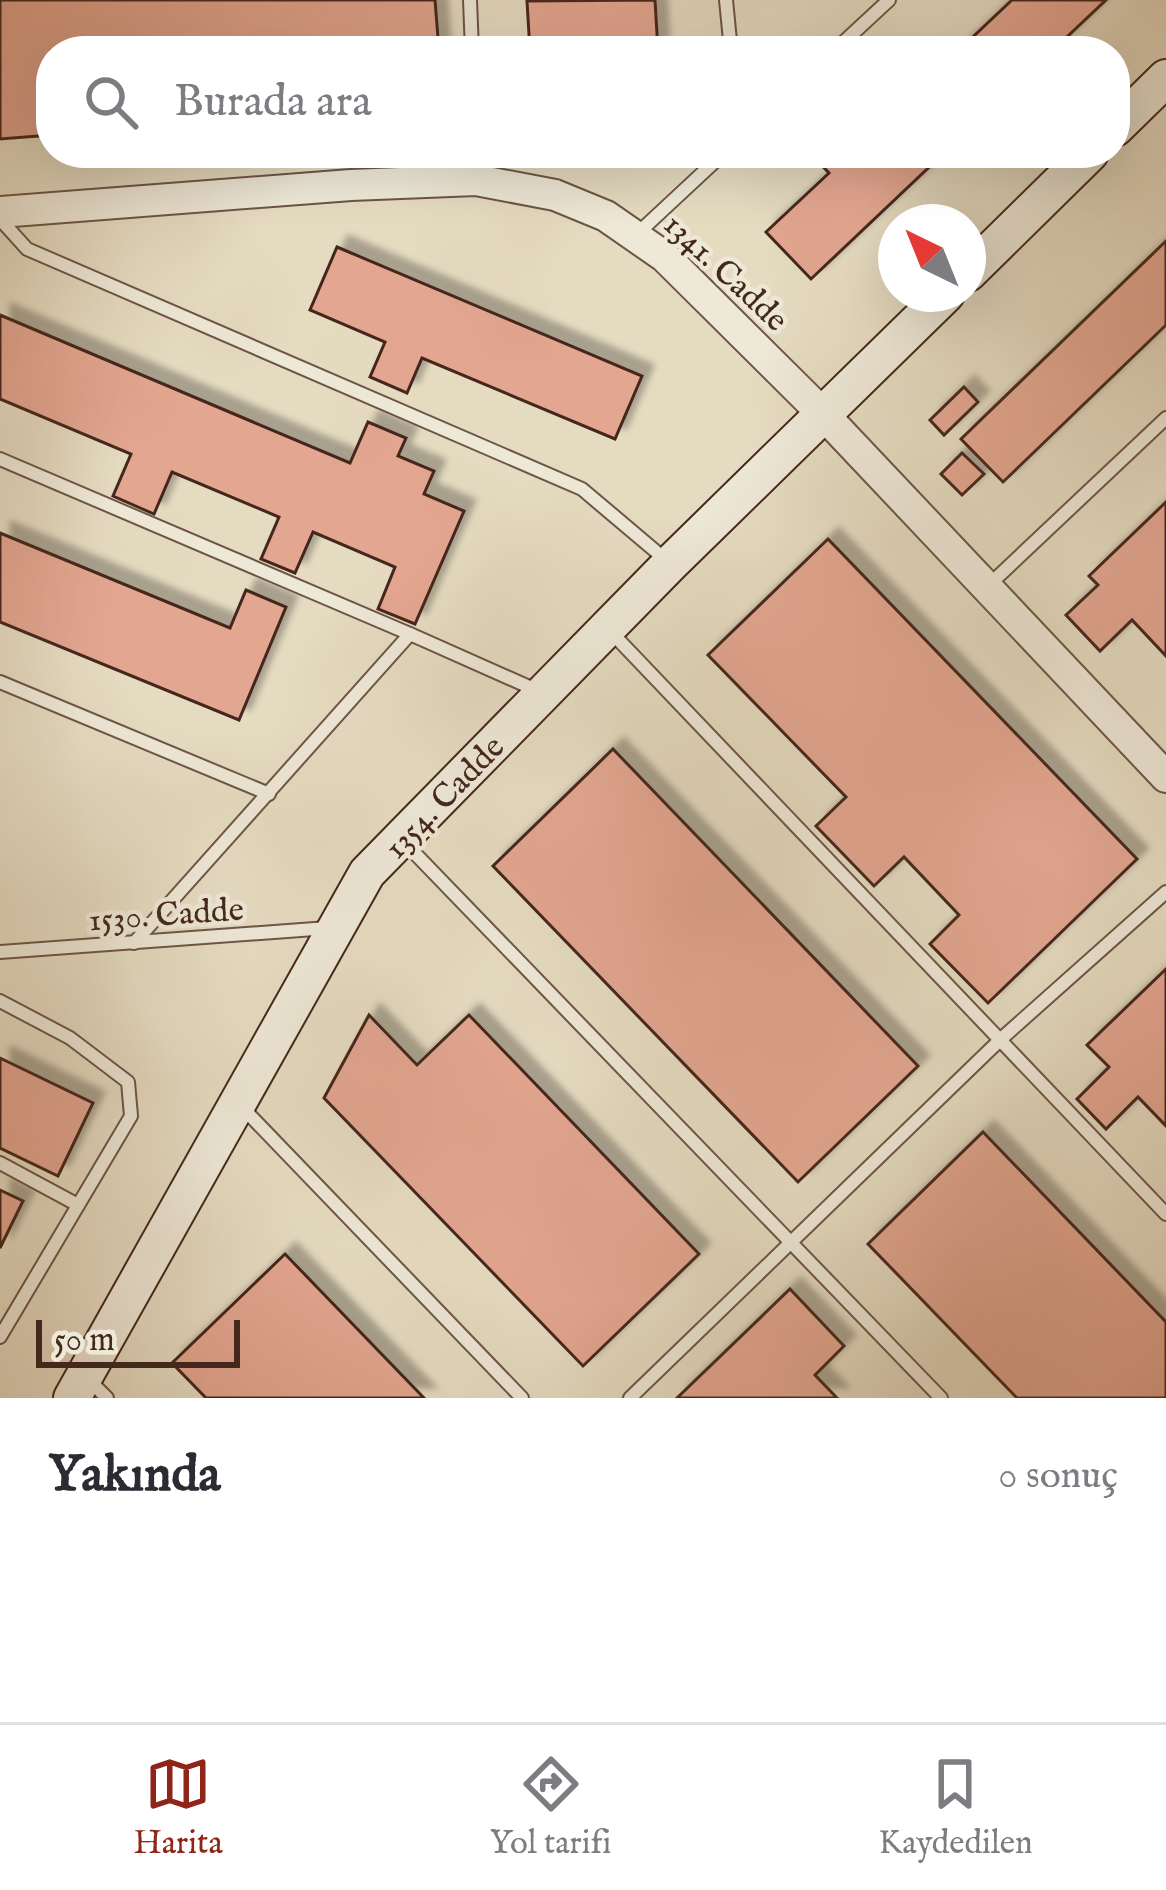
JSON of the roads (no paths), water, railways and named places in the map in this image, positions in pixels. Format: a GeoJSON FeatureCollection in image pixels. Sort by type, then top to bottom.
{"type":"FeatureCollection","features":[{"type":"Feature","properties":{"kind":"main road"},"geometry":{"type":"LineString","coordinates":[[1130,113],[1166,78]]}},
{"type":"Feature","properties":{"kind":"main road"},"geometry":{"type":"LineString","coordinates":[[986,255],[1075,168]]}},
{"type":"Feature","properties":{"kind":"main road","name":"1354. Cadde"},"geometry":{"type":"LineString","coordinates":[[88,1391],[238,1103],[367,874],[670,564],[928,312]]}},
{"type":"Feature","properties":{"kind":"street","name":"1341. Cadde"},"geometry":{"type":"LineString","coordinates":[[0,216],[351,185],[463,168]]}},
{"type":"Feature","properties":{"kind":"street","name":"1341. Cadde"},"geometry":{"type":"LineString","coordinates":[[481,168],[606,216],[665,257],[1162,764]]}},
{"type":"Feature","properties":{"kind":"lane"},"geometry":{"type":"LineString","coordinates":[[470,0],[471,36]]}},
{"type":"Feature","properties":{"kind":"lane"},"geometry":{"type":"LineString","coordinates":[[726,0],[730,36]]}},
{"type":"Feature","properties":{"kind":"lane"},"geometry":{"type":"LineString","coordinates":[[850,36],[889,0]]}},
{"type":"Feature","properties":{"kind":"lane"},"geometry":{"type":"LineString","coordinates":[[636,234],[708,168]]}},
{"type":"Feature","properties":{"kind":"lane"},"geometry":{"type":"LineString","coordinates":[[0,216],[27,249],[582,489],[670,564]]}},
{"type":"Feature","properties":{"kind":"lane"},"geometry":{"type":"LineString","coordinates":[[988,586],[1166,418]]}},
{"type":"Feature","properties":{"kind":"lane"},"geometry":{"type":"LineString","coordinates":[[0,459],[543,693]]}},
{"type":"Feature","properties":{"kind":"lane"},"geometry":{"type":"LineString","coordinates":[[607,628],[1166,1214]]}},
{"type":"Feature","properties":{"kind":"lane"},"geometry":{"type":"LineString","coordinates":[[134,943],[410,634]]}},
{"type":"Feature","properties":{"kind":"lane"},"geometry":{"type":"LineString","coordinates":[[0,682],[268,794]]}},
{"type":"Feature","properties":{"kind":"lane"},"geometry":{"type":"LineString","coordinates":[[401,839],[941,1398]]}},
{"type":"Feature","properties":{"kind":"lane"},"geometry":{"type":"LineString","coordinates":[[630,1398],[1001,1039],[1166,892]]}},
{"type":"Feature","properties":{"kind":"lane","name":"1530. Cadde"},"geometry":{"type":"LineString","coordinates":[[0,952],[336,928]]}},
{"type":"Feature","properties":{"kind":"lane"},"geometry":{"type":"LineString","coordinates":[[0,1001],[70,1038],[128,1082],[131,1116],[0,1337]]}},
{"type":"Feature","properties":{"kind":"lane"},"geometry":{"type":"LineString","coordinates":[[238,1103],[522,1398]]}},
{"type":"Feature","properties":{"kind":"lane"},"geometry":{"type":"LineString","coordinates":[[0,1163],[78,1205]]}},
{"type":"Feature","properties":{"kind":"lane"},"geometry":{"type":"LineString","coordinates":[[0,1300],[17,1308]]}}]}
